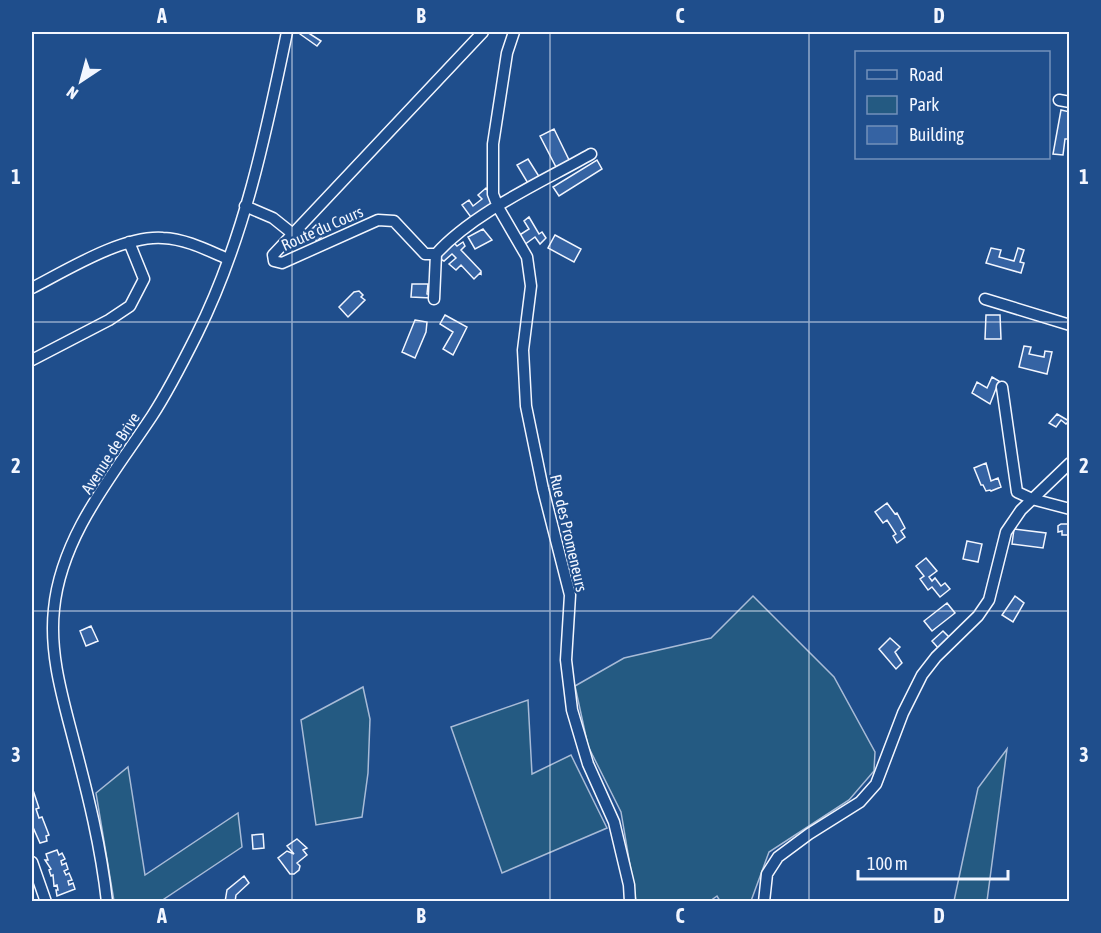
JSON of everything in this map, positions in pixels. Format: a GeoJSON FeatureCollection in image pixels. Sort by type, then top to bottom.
{"type":"FeatureCollection","features":[{"type":"Feature","properties":{"kind":"street","name":"Avenue de Brive"},"geometry":{"type":"LineString","coordinates":[[107,902],[93,814],[58,673],[53,640],[56,589],[62,564],[74,539],[107,483],[154,414],[212,302],[245,206],[272,104],[287,32]]}},
{"type":"Feature","properties":{"kind":"street","name":"Route du Cours"},"geometry":{"type":"LineString","coordinates":[[436,254],[425,254],[394,222],[378,220],[282,263],[274,261],[273,255],[483,32]]}},
{"type":"Feature","properties":{"kind":"street"},"geometry":{"type":"LineString","coordinates":[[498,207],[493,194],[493,144],[507,53],[514,32]]}},
{"type":"Feature","properties":{"kind":"street"},"geometry":{"type":"LineString","coordinates":[[434,299],[436,254],[451,237],[498,207],[591,154]]}},
{"type":"Feature","properties":{"kind":"street","name":"Route du Cours"},"geometry":{"type":"LineString","coordinates":[[245,206],[273,218],[293,234]]}},
{"type":"Feature","properties":{"kind":"street","name":"Rue des Promeneurs"},"geometry":{"type":"LineString","coordinates":[[498,207],[527,257],[531,286],[523,350],[526,406],[543,489],[570,595],[566,660],[572,710],[588,764],[614,822],[629,885],[630,902]]}},
{"type":"Feature","properties":{"kind":"street"},"geometry":{"type":"LineString","coordinates":[[32,288],[129,242],[162,237],[190,242],[228,258]]}},
{"type":"Feature","properties":{"kind":"street"},"geometry":{"type":"LineString","coordinates":[[32,360],[109,320],[130,306],[144,279],[129,242]]}},
{"type":"Feature","properties":{"kind":"street"},"geometry":{"type":"LineString","coordinates":[[985,299],[1070,325]]}},
{"type":"Feature","properties":{"kind":"street"},"geometry":{"type":"LineString","coordinates":[[1002,387],[1017,492],[1032,499],[1070,508]]}},
{"type":"Feature","properties":{"kind":"street"},"geometry":{"type":"LineString","coordinates":[[764,902],[767,874],[778,856],[861,802],[876,784],[903,713],[922,675],[936,657],[978,616],[989,600],[1006,532],[1021,510],[1070,463]]}},
{"type":"Feature","properties":{"kind":"street"},"geometry":{"type":"LineString","coordinates":[[32,862],[46,902]]}},
{"type":"Feature","properties":{"kind":"green space"},"geometry":{"type":"Polygon","coordinates":[[[753,596],[834,677],[875,752],[874,771],[849,800],[769,852],[751,901],[720,901],[717,896],[710,901],[636,901],[621,812],[588,746],[575,686],[624,658],[711,638],[753,596]]]}},
{"type":"Feature","properties":{"kind":"green space"},"geometry":{"type":"Polygon","coordinates":[[[363,687],[370,719],[368,773],[362,817],[316,825],[301,720],[363,687]]]}},
{"type":"Feature","properties":{"kind":"green space"},"geometry":{"type":"Polygon","coordinates":[[[528,700],[532,774],[571,755],[607,828],[502,873],[451,727],[528,700]]]}},
{"type":"Feature","properties":{"kind":"green space"},"geometry":{"type":"Polygon","coordinates":[[[1007,749],[987,901],[954,901],[978,788],[1007,749]]]}},
{"type":"Feature","properties":{"kind":"green space"},"geometry":{"type":"Polygon","coordinates":[[[128,767],[145,875],[238,813],[242,847],[161,901],[114,901],[96,793],[128,767]]]}},
{"type":"Feature","properties":{"kind":"building"},"geometry":{"type":"Polygon","coordinates":[[[307,32],[321,41],[317,46],[300,34],[307,32]]]}},
{"type":"Feature","properties":{"kind":"building"},"geometry":{"type":"Polygon","coordinates":[[[1061,110],[1070,112],[1070,139],[1065,139],[1063,155],[1053,154],[1061,110]]]}},
{"type":"Feature","properties":{"kind":"building"},"geometry":{"type":"Polygon","coordinates":[[[554,129],[570,162],[557,169],[540,136],[554,129]]]}},
{"type":"Feature","properties":{"kind":"building"},"geometry":{"type":"Polygon","coordinates":[[[528,159],[540,178],[529,185],[517,165],[528,159]]]}},
{"type":"Feature","properties":{"kind":"building"},"geometry":{"type":"Polygon","coordinates":[[[597,160],[602,169],[559,196],[553,187],[597,160]]]}},
{"type":"Feature","properties":{"kind":"building"},"geometry":{"type":"Polygon","coordinates":[[[486,188],[494,203],[473,220],[462,205],[469,200],[473,206],[482,199],[478,195],[486,188]]]}},
{"type":"Feature","properties":{"kind":"building"},"geometry":{"type":"Polygon","coordinates":[[[529,217],[539,234],[542,232],[546,238],[540,244],[535,237],[524,245],[518,236],[529,229],[524,221],[529,217]]]}},
{"type":"Feature","properties":{"kind":"building"},"geometry":{"type":"Polygon","coordinates":[[[317,224],[326,233],[317,241],[308,233],[317,224]]]}},
{"type":"Feature","properties":{"kind":"building"},"geometry":{"type":"Polygon","coordinates":[[[483,229],[492,240],[475,249],[468,237],[483,229]]]}},
{"type":"Feature","properties":{"kind":"building"},"geometry":{"type":"Polygon","coordinates":[[[555,235],[581,249],[574,262],[548,248],[555,235]]]}},
{"type":"Feature","properties":{"kind":"building"},"geometry":{"type":"Polygon","coordinates":[[[453,242],[457,246],[463,242],[465,246],[461,250],[481,271],[481,274],[474,279],[461,265],[456,270],[449,264],[456,258],[452,254],[444,261],[440,259],[446,248],[453,242]]]}},
{"type":"Feature","properties":{"kind":"building"},"geometry":{"type":"Polygon","coordinates":[[[991,248],[1001,250],[999,257],[1014,261],[1018,248],[1024,250],[1020,262],[1024,263],[1021,273],[986,263],[991,248]]]}},
{"type":"Feature","properties":{"kind":"building"},"geometry":{"type":"Polygon","coordinates":[[[412,284],[428,284],[427,294],[431,295],[431,298],[411,297],[412,284]]]}},
{"type":"Feature","properties":{"kind":"building"},"geometry":{"type":"Polygon","coordinates":[[[359,291],[365,300],[348,317],[339,307],[354,292],[359,291]]]}},
{"type":"Feature","properties":{"kind":"building"},"geometry":{"type":"Polygon","coordinates":[[[445,315],[467,327],[453,355],[443,349],[453,332],[440,324],[445,315]]]}},
{"type":"Feature","properties":{"kind":"building"},"geometry":{"type":"Polygon","coordinates":[[[986,315],[1000,315],[1001,339],[985,339],[986,315]]]}},
{"type":"Feature","properties":{"kind":"building"},"geometry":{"type":"Polygon","coordinates":[[[415,320],[427,322],[426,332],[415,358],[402,352],[415,320]]]}},
{"type":"Feature","properties":{"kind":"building"},"geometry":{"type":"Polygon","coordinates":[[[1024,346],[1031,347],[1029,354],[1044,357],[1045,351],[1052,352],[1047,374],[1019,367],[1024,346]]]}},
{"type":"Feature","properties":{"kind":"building"},"geometry":{"type":"Polygon","coordinates":[[[992,377],[999,381],[990,404],[972,393],[977,382],[987,388],[992,377]]]}},
{"type":"Feature","properties":{"kind":"building"},"geometry":{"type":"Polygon","coordinates":[[[1057,414],[1069,421],[1066,424],[1061,420],[1056,427],[1049,423],[1057,414]]]}},
{"type":"Feature","properties":{"kind":"building"},"geometry":{"type":"Polygon","coordinates":[[[986,463],[991,481],[998,478],[1001,487],[991,491],[986,491],[981,485],[974,468],[986,463]]]}},
{"type":"Feature","properties":{"kind":"building"},"geometry":{"type":"Polygon","coordinates":[[[887,503],[895,514],[897,513],[905,528],[901,531],[905,537],[897,543],[893,536],[896,534],[887,520],[883,523],[875,512],[887,503]]]}},
{"type":"Feature","properties":{"kind":"building"},"geometry":{"type":"Polygon","coordinates":[[[1070,524],[1070,535],[1062,535],[1062,531],[1058,532],[1058,526],[1070,524]]]}},
{"type":"Feature","properties":{"kind":"building"},"geometry":{"type":"Polygon","coordinates":[[[1014,529],[1046,533],[1043,548],[1012,544],[1014,529]]]}},
{"type":"Feature","properties":{"kind":"building"},"geometry":{"type":"Polygon","coordinates":[[[967,541],[982,544],[978,562],[963,559],[967,541]]]}},
{"type":"Feature","properties":{"kind":"building"},"geometry":{"type":"Polygon","coordinates":[[[926,558],[937,571],[929,577],[932,581],[935,578],[941,586],[945,583],[950,589],[940,597],[932,587],[928,590],[920,579],[924,576],[916,566],[926,558]]]}},
{"type":"Feature","properties":{"kind":"building"},"geometry":{"type":"Polygon","coordinates":[[[1015,596],[1024,603],[1013,622],[1002,615],[1015,596]]]}},
{"type":"Feature","properties":{"kind":"building"},"geometry":{"type":"Polygon","coordinates":[[[947,603],[955,613],[932,631],[924,621],[947,603]]]}},
{"type":"Feature","properties":{"kind":"building"},"geometry":{"type":"Polygon","coordinates":[[[91,626],[98,641],[86,646],[80,631],[91,626]]]}},
{"type":"Feature","properties":{"kind":"building"},"geometry":{"type":"Polygon","coordinates":[[[943,631],[950,638],[939,649],[932,641],[943,631]]]}},
{"type":"Feature","properties":{"kind":"building"},"geometry":{"type":"Polygon","coordinates":[[[890,638],[900,647],[895,652],[902,663],[896,669],[879,649],[890,638]]]}},
{"type":"Feature","properties":{"kind":"building"},"geometry":{"type":"Polygon","coordinates":[[[33,790],[39,808],[36,809],[39,818],[42,817],[49,835],[46,836],[47,841],[40,843],[32,825],[33,790]]]}},
{"type":"Feature","properties":{"kind":"building"},"geometry":{"type":"Polygon","coordinates":[[[263,834],[264,848],[253,849],[252,835],[263,834]]]}},
{"type":"Feature","properties":{"kind":"building"},"geometry":{"type":"Polygon","coordinates":[[[297,839],[307,848],[303,850],[307,855],[297,863],[300,866],[299,870],[290,874],[278,858],[287,851],[294,854],[287,846],[297,839]]]}},
{"type":"Feature","properties":{"kind":"building"},"geometry":{"type":"Polygon","coordinates":[[[57,850],[59,855],[62,853],[65,859],[61,861],[62,865],[66,863],[68,869],[64,871],[66,875],[69,873],[72,880],[68,881],[69,885],[73,883],[75,889],[57,896],[57,885],[54,886],[53,875],[51,876],[49,870],[51,869],[45,860],[48,860],[46,854],[57,850]]]}},
{"type":"Feature","properties":{"kind":"building"},"geometry":{"type":"Polygon","coordinates":[[[244,876],[249,883],[236,895],[235,902],[225,902],[227,890],[244,876]]]}}]}
